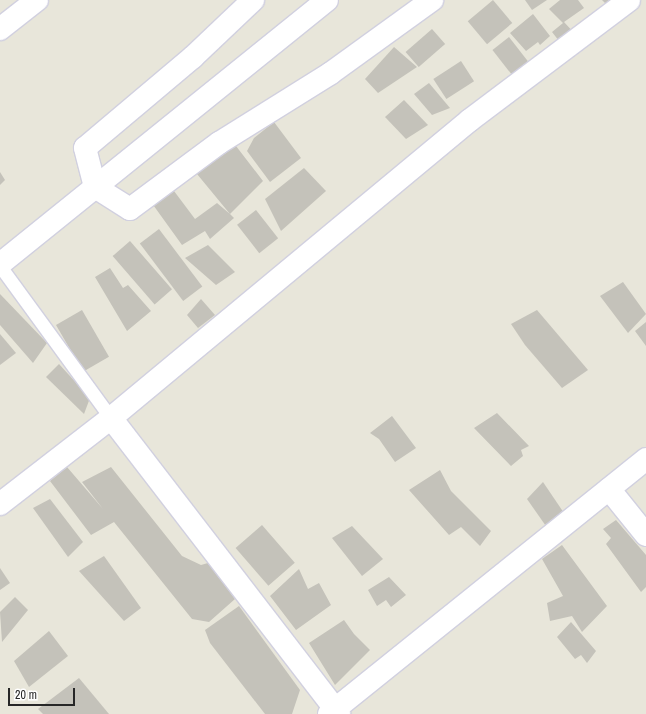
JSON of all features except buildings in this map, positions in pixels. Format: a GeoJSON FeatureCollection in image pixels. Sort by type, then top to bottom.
{"type":"FeatureCollection","features":[{"type":"Feature","properties":{"kind":"street"},"geometry":{"type":"LineString","coordinates":[[0,29],[37,0]]}},
{"type":"Feature","properties":{"kind":"street"},"geometry":{"type":"LineString","coordinates":[[253,0],[193,57],[85,148],[96,187],[130,209],[219,143],[331,73],[432,0]]}},
{"type":"Feature","properties":{"kind":"street"},"geometry":{"type":"LineString","coordinates":[[0,265],[327,0]]}},
{"type":"Feature","properties":{"kind":"street"},"geometry":{"type":"LineString","coordinates":[[0,504],[111,418],[470,120],[629,0]]}},
{"type":"Feature","properties":{"kind":"street"},"geometry":{"type":"LineString","coordinates":[[111,418],[334,712],[646,459]]}},
{"type":"Feature","properties":{"kind":"street"},"geometry":{"type":"LineString","coordinates":[[609,489],[646,535]]}},
{"type":"Feature","properties":{"kind":"lane"},"geometry":{"type":"LineString","coordinates":[[0,265],[111,418]]}}]}
